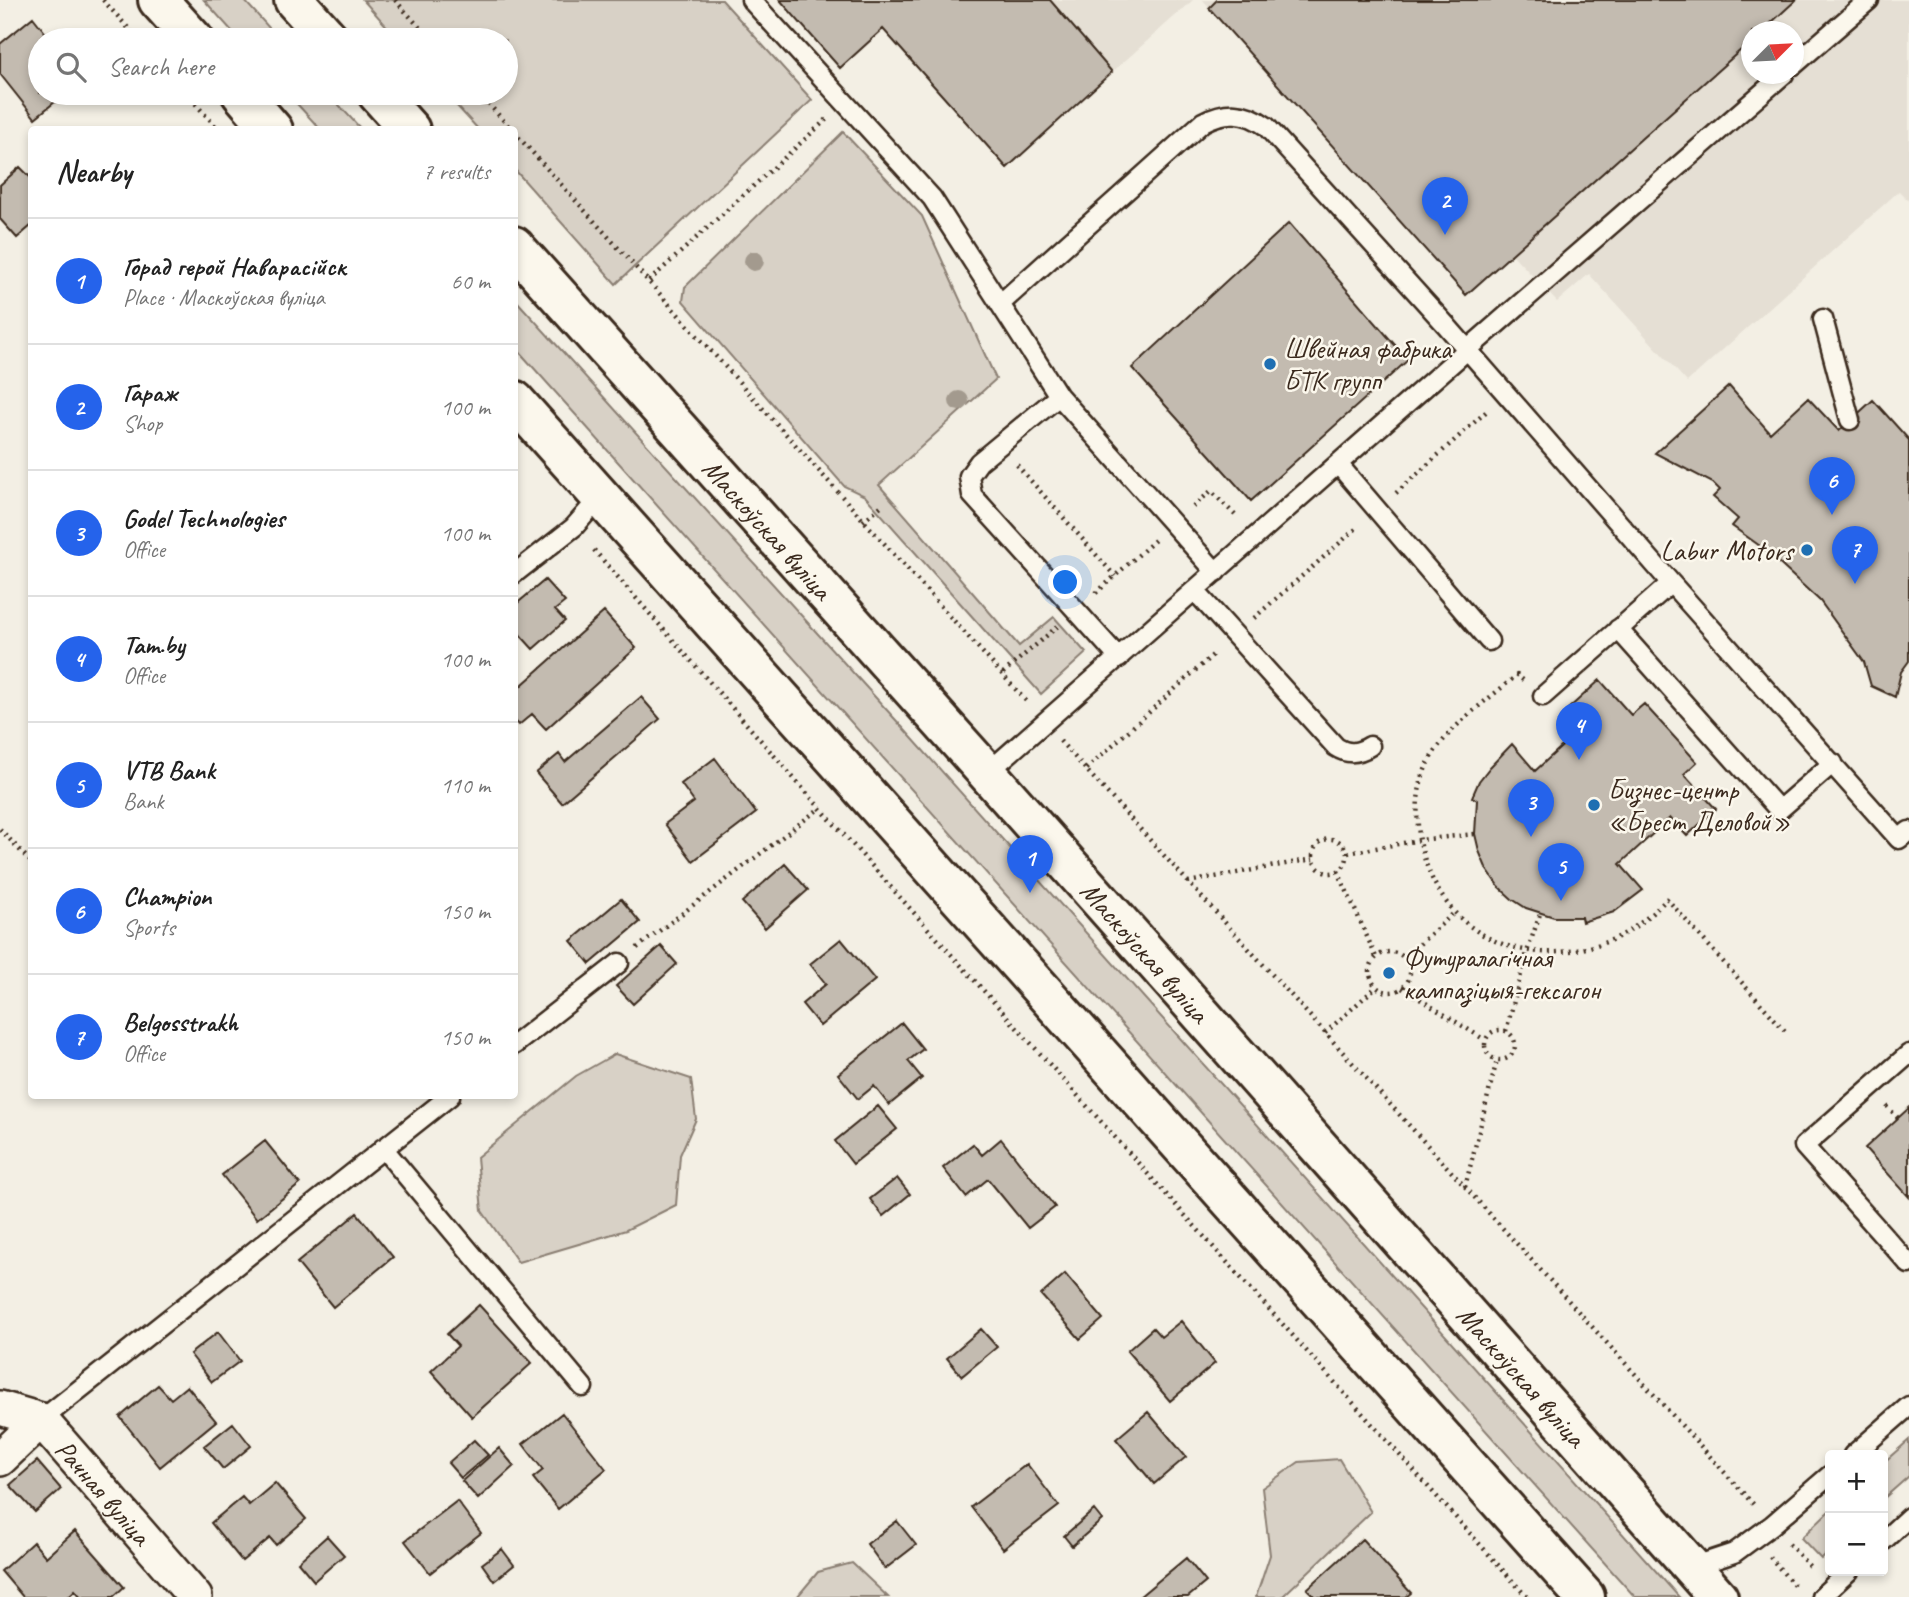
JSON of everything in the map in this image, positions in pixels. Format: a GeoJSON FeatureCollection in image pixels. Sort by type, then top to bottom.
{"type":"FeatureCollection","features":[{"type":"Feature","properties":{"kind":"main road"},"geometry":{"type":"LineString","coordinates":[[158,0],[183,28]]}},
{"type":"Feature","properties":{"kind":"main road"},"geometry":{"type":"LineString","coordinates":[[294,0],[319,28]]}},
{"type":"Feature","properties":{"kind":"main road"},"geometry":{"type":"LineString","coordinates":[[251,105],[269,126]]}},
{"type":"Feature","properties":{"kind":"main road"},"geometry":{"type":"LineString","coordinates":[[388,105],[406,126]]}},
{"type":"Feature","properties":{"kind":"main road","name":"Маскоўская вуліца"},"geometry":{"type":"LineString","coordinates":[[518,250],[987,773],[1718,1597]]}},
{"type":"Feature","properties":{"kind":"main road"},"geometry":{"type":"LineString","coordinates":[[518,404],[1585,1597]]}},
{"type":"Feature","properties":{"kind":"street","name":"Рачная вуліца"},"geometry":{"type":"LineString","coordinates":[[0,1408],[41,1420],[195,1597]]}},
{"type":"Feature","properties":{"kind":"street"},"geometry":{"type":"LineString","coordinates":[[0,1459],[41,1420]]}},
{"type":"Feature","properties":{"kind":"lane"},"geometry":{"type":"LineString","coordinates":[[751,0],[932,198],[1059,396],[1216,572]]}},
{"type":"Feature","properties":{"kind":"lane"},"geometry":{"type":"LineString","coordinates":[[1804,56],[1869,0]]}},
{"type":"Feature","properties":{"kind":"lane"},"geometry":{"type":"LineString","coordinates":[[987,773],[1773,84]]}},
{"type":"Feature","properties":{"kind":"lane"},"geometry":{"type":"LineString","coordinates":[[1000,304],[1203,122],[1216,115],[1231,113],[1256,118],[1467,350],[1833,763],[1906,840]]}},
{"type":"Feature","properties":{"kind":"lane"},"geometry":{"type":"LineString","coordinates":[[1823,319],[1850,421]]}},
{"type":"Feature","properties":{"kind":"lane"},"geometry":{"type":"LineString","coordinates":[[1059,396],[973,468],[970,476],[972,495],[1119,658]]}},
{"type":"Feature","properties":{"kind":"lane"},"geometry":{"type":"LineString","coordinates":[[1338,464],[1489,641]]}},
{"type":"Feature","properties":{"kind":"lane"},"geometry":{"type":"LineString","coordinates":[[518,571],[574,527],[601,496]]}},
{"type":"Feature","properties":{"kind":"lane"},"geometry":{"type":"LineString","coordinates":[[1543,695],[1671,583]]}},
{"type":"Feature","properties":{"kind":"lane"},"geometry":{"type":"LineString","coordinates":[[1195,591],[1336,747],[1349,752],[1364,750],[1370,746]]}},
{"type":"Feature","properties":{"kind":"lane"},"geometry":{"type":"LineString","coordinates":[[1618,629],[1779,810],[1833,763]]}},
{"type":"Feature","properties":{"kind":"lane"},"geometry":{"type":"LineString","coordinates":[[518,1042],[619,963]]}},
{"type":"Feature","properties":{"kind":"lane"},"geometry":{"type":"LineString","coordinates":[[1909,1054],[1804,1146],[1909,1264]]}},
{"type":"Feature","properties":{"kind":"lane"},"geometry":{"type":"LineString","coordinates":[[41,1420],[446,1099]]}},
{"type":"Feature","properties":{"kind":"lane"},"geometry":{"type":"LineString","coordinates":[[383,1147],[583,1387]]}},
{"type":"Feature","properties":{"kind":"lane"},"geometry":{"type":"LineString","coordinates":[[1859,1450],[1909,1406]]}},
{"type":"Feature","properties":{"kind":"lane"},"geometry":{"type":"LineString","coordinates":[[1692,1567],[1734,1553],[1775,1529],[1825,1480]]}},
{"type":"Feature","properties":{"kind":"lane"},"geometry":{"type":"LineString","coordinates":[[1888,1536],[1909,1517]]}},
{"type":"Feature","properties":{"kind":"lane"},"geometry":{"type":"LineString","coordinates":[[1823,1587],[1841,1576]]}},
{"type":"Feature","properties":{"kind":"path"},"geometry":{"type":"LineString","coordinates":[[103,0],[128,28]]}},
{"type":"Feature","properties":{"kind":"path"},"geometry":{"type":"LineString","coordinates":[[395,0],[420,28]]}},
{"type":"Feature","properties":{"kind":"path"},"geometry":{"type":"LineString","coordinates":[[197,105],[215,126]]}},
{"type":"Feature","properties":{"kind":"path"},"geometry":{"type":"LineString","coordinates":[[490,105],[509,126]]}},
{"type":"Feature","properties":{"kind":"path"},"geometry":{"type":"LineString","coordinates":[[649,281],[836,110]]}},
{"type":"Feature","properties":{"kind":"path"},"geometry":{"type":"LineString","coordinates":[[518,137],[1003,673],[1044,723],[1775,1529],[1823,1587],[1800,1592],[1761,1547],[1775,1529]]}},
{"type":"Feature","properties":{"kind":"path"},"geometry":{"type":"LineString","coordinates":[[1086,769],[1506,395]]}},
{"type":"Feature","properties":{"kind":"path"},"geometry":{"type":"LineString","coordinates":[[999,445],[1115,576]]}},
{"type":"Feature","properties":{"kind":"path"},"geometry":{"type":"LineString","coordinates":[[1003,673],[1211,491],[1245,526]]}},
{"type":"Feature","properties":{"kind":"path"},"geometry":{"type":"LineString","coordinates":[[863,521],[882,505]]}},
{"type":"Feature","properties":{"kind":"path"},"geometry":{"type":"LineString","coordinates":[[574,527],[820,808],[1527,1597]]}},
{"type":"Feature","properties":{"kind":"path"},"geometry":{"type":"LineString","coordinates":[[1543,695],[1517,675],[1453,730],[1429,762],[1421,782],[1418,801],[1420,840],[1432,879],[1441,897],[1454,913],[1489,938],[1509,948],[1527,951],[1573,951],[1594,946],[1618,937],[1645,920],[1667,900],[1787,1032]]}},
{"type":"Feature","properties":{"kind":"path"},"geometry":{"type":"LineString","coordinates":[[619,963],[820,808]]}},
{"type":"Feature","properties":{"kind":"path"},"geometry":{"type":"LineString","coordinates":[[0,829],[28,859]]}},
{"type":"Feature","properties":{"kind":"path"},"geometry":{"type":"LineString","coordinates":[[1348,853],[1420,840],[1475,834]]}},
{"type":"Feature","properties":{"kind":"path"},"geometry":{"type":"LineString","coordinates":[[1331,838],[1342,843],[1348,853],[1346,864],[1338,872],[1322,872],[1313,859],[1315,847],[1325,839],[1331,838]]}},
{"type":"Feature","properties":{"kind":"path"},"geometry":{"type":"LineString","coordinates":[[1188,882],[1313,859]]}},
{"type":"Feature","properties":{"kind":"path"},"geometry":{"type":"LineString","coordinates":[[1338,872],[1376,958]]}},
{"type":"Feature","properties":{"kind":"path"},"geometry":{"type":"LineString","coordinates":[[1404,958],[1454,913]]}},
{"type":"Feature","properties":{"kind":"path"},"geometry":{"type":"LineString","coordinates":[[1506,1031],[1527,951],[1540,914]]}},
{"type":"Feature","properties":{"kind":"path"},"geometry":{"type":"LineString","coordinates":[[1393,952],[1404,958],[1410,970],[1407,983],[1402,988],[1389,992],[1376,987],[1370,969],[1376,958],[1381,954],[1393,952]]}},
{"type":"Feature","properties":{"kind":"path"},"geometry":{"type":"LineString","coordinates":[[1325,1032],[1376,987]]}},
{"type":"Feature","properties":{"kind":"path"},"geometry":{"type":"LineString","coordinates":[[1402,988],[1485,1040]]}},
{"type":"Feature","properties":{"kind":"path"},"geometry":{"type":"LineString","coordinates":[[1506,1031],[1516,1042],[1514,1052],[1507,1059],[1497,1060],[1488,1055],[1485,1040],[1491,1032],[1506,1031]]}},
{"type":"Feature","properties":{"kind":"path"},"geometry":{"type":"LineString","coordinates":[[1465,1186],[1497,1060]]}},
{"type":"Feature","properties":{"kind":"shaded area"},"geometry":{"type":"Polygon","coordinates":[[[204,0],[244,0],[269,28],[229,28],[204,0]]]}},
{"type":"Feature","properties":{"kind":"shaded area"},"geometry":{"type":"Polygon","coordinates":[[[363,0],[722,0],[812,100],[616,284],[518,173],[518,126],[475,126],[456,105],[518,105],[518,28],[388,28],[363,0]]]}},
{"type":"Feature","properties":{"kind":"shaded area"},"geometry":{"type":"Polygon","coordinates":[[[780,0],[1193,0],[1006,167],[884,29],[840,68],[780,0]]]}},
{"type":"Feature","properties":{"kind":"shaded area"},"geometry":{"type":"Polygon","coordinates":[[[1203,0],[1909,0],[1909,201],[1899,191],[1687,382],[1589,274],[1557,302],[1512,254],[1466,295],[1203,0]]]}},
{"type":"Feature","properties":{"kind":"shaded area"},"geometry":{"type":"Polygon","coordinates":[[[298,105],[339,105],[358,126],[317,126],[298,105]]]}},
{"type":"Feature","properties":{"kind":"shaded area"},"geometry":{"type":"Polygon","coordinates":[[[843,132],[922,216],[996,379],[879,485],[1019,646],[1054,617],[1086,653],[1041,694],[865,496],[844,486],[683,301],[685,287],[843,132]]]}},
{"type":"Feature","properties":{"kind":"shaded area"},"geometry":{"type":"Polygon","coordinates":[[[518,302],[904,729],[1679,1597],[1635,1597],[518,350],[518,302]]]}},
{"type":"Feature","properties":{"kind":"shaded area"},"geometry":{"type":"Polygon","coordinates":[[[615,1054],[691,1079],[696,1119],[680,1155],[676,1205],[626,1230],[518,1262],[482,1211],[477,1157],[576,1076],[615,1054]]]}},
{"type":"Feature","properties":{"kind":"shaded area"},"geometry":{"type":"Polygon","coordinates":[[[1909,1440],[1909,1476],[1888,1495],[1888,1459],[1909,1440]]]}},
{"type":"Feature","properties":{"kind":"shaded area"},"geometry":{"type":"Polygon","coordinates":[[[1339,1459],[1371,1512],[1282,1597],[1256,1597],[1270,1555],[1262,1488],[1299,1462],[1339,1459]]]}},
{"type":"Feature","properties":{"kind":"shaded area"},"geometry":{"type":"Polygon","coordinates":[[[1825,1515],[1825,1555],[1821,1559],[1801,1538],[1825,1515]]]}},
{"type":"Feature","properties":{"kind":"shaded area"},"geometry":{"type":"Polygon","coordinates":[[[852,1563],[888,1597],[797,1597],[818,1572],[852,1563]]]}},
{"type":"Feature","properties":{"kind":"building"},"geometry":{"type":"Polygon","coordinates":[[[780,0],[1050,0],[1112,72],[1007,168],[883,29],[840,68],[780,0]]]}},
{"type":"Feature","properties":{"kind":"building"},"geometry":{"type":"Polygon","coordinates":[[[1217,0],[1796,0],[1773,21],[1741,21],[1741,50],[1466,295],[1209,8],[1217,0]]]}},
{"type":"Feature","properties":{"kind":"building"},"geometry":{"type":"Polygon","coordinates":[[[33,17],[42,28],[28,28],[28,105],[51,105],[35,118],[0,74],[0,44],[33,17]]]}},
{"type":"Feature","properties":{"kind":"building"},"geometry":{"type":"Polygon","coordinates":[[[20,167],[28,175],[28,228],[17,238],[0,219],[0,185],[20,167]]]}},
{"type":"Feature","properties":{"kind":"building","name":"Швейная фабрика БТК групп"},"geometry":{"type":"Polygon","coordinates":[[[1289,223],[1408,360],[1251,501],[1132,368],[1289,223]]]}},
{"type":"Feature","properties":{"kind":"building"},"geometry":{"type":"Polygon","coordinates":[[[1729,386],[1770,433],[1808,398],[1839,431],[1873,400],[1909,440],[1909,661],[1901,672],[1895,697],[1871,686],[1864,662],[1820,601],[1760,546],[1732,526],[1738,519],[1713,497],[1720,490],[1713,483],[1655,453],[1729,386]]]}},
{"type":"Feature","properties":{"kind":"building"},"geometry":{"type":"Polygon","coordinates":[[[545,580],[565,602],[555,610],[565,621],[533,649],[518,632],[518,603],[545,580]]]}},
{"type":"Feature","properties":{"kind":"building"},"geometry":{"type":"Polygon","coordinates":[[[604,612],[636,648],[546,729],[532,714],[518,724],[518,688],[604,612]]]}},
{"type":"Feature","properties":{"kind":"building","name":"Бизнес-центр «Брест Деловой»"},"geometry":{"type":"Polygon","coordinates":[[[1600,680],[1631,715],[1644,704],[1697,762],[1684,774],[1716,809],[1687,836],[1670,818],[1620,864],[1643,890],[1614,912],[1582,922],[1581,917],[1554,917],[1526,908],[1499,887],[1487,870],[1479,851],[1475,834],[1477,800],[1472,797],[1479,781],[1512,744],[1535,771],[1584,726],[1568,709],[1600,680]]]}},
{"type":"Feature","properties":{"kind":"building"},"geometry":{"type":"Polygon","coordinates":[[[641,697],[660,719],[562,803],[536,773],[559,754],[565,762],[641,697]]]}},
{"type":"Feature","properties":{"kind":"building"},"geometry":{"type":"Polygon","coordinates":[[[715,758],[756,813],[693,861],[665,824],[694,802],[681,784],[715,758]]]}},
{"type":"Feature","properties":{"kind":"building"},"geometry":{"type":"Polygon","coordinates":[[[785,864],[808,890],[765,928],[742,902],[785,864]]]}},
{"type":"Feature","properties":{"kind":"building"},"geometry":{"type":"Polygon","coordinates":[[[621,899],[640,922],[590,964],[571,941],[621,899]]]}},
{"type":"Feature","properties":{"kind":"building"},"geometry":{"type":"Polygon","coordinates":[[[841,939],[875,980],[820,1026],[802,1004],[826,984],[810,964],[841,939]]]}},
{"type":"Feature","properties":{"kind":"building"},"geometry":{"type":"Polygon","coordinates":[[[661,946],[677,964],[633,1004],[616,986],[661,946]]]}},
{"type":"Feature","properties":{"kind":"building"},"geometry":{"type":"Polygon","coordinates":[[[902,1023],[923,1049],[908,1061],[922,1078],[889,1105],[874,1086],[858,1099],[838,1074],[902,1023]]]}},
{"type":"Feature","properties":{"kind":"building"},"geometry":{"type":"Polygon","coordinates":[[[878,1106],[897,1129],[853,1164],[835,1141],[878,1106]]]}},
{"type":"Feature","properties":{"kind":"building"},"geometry":{"type":"Polygon","coordinates":[[[1909,1108],[1909,1197],[1865,1148],[1909,1108]]]}},
{"type":"Feature","properties":{"kind":"building"},"geometry":{"type":"Polygon","coordinates":[[[1001,1139],[1055,1207],[1028,1228],[988,1179],[966,1197],[943,1168],[973,1144],[982,1155],[1001,1139]]]}},
{"type":"Feature","properties":{"kind":"building"},"geometry":{"type":"Polygon","coordinates":[[[265,1141],[300,1184],[257,1219],[222,1175],[265,1141]]]}},
{"type":"Feature","properties":{"kind":"building"},"geometry":{"type":"Polygon","coordinates":[[[897,1178],[910,1194],[883,1216],[870,1199],[897,1178]]]}},
{"type":"Feature","properties":{"kind":"building"},"geometry":{"type":"Polygon","coordinates":[[[357,1213],[393,1257],[333,1307],[297,1263],[357,1213]]]}},
{"type":"Feature","properties":{"kind":"building"},"geometry":{"type":"Polygon","coordinates":[[[1065,1274],[1103,1319],[1080,1339],[1041,1295],[1065,1274]]]}},
{"type":"Feature","properties":{"kind":"building"},"geometry":{"type":"Polygon","coordinates":[[[479,1305],[532,1363],[472,1417],[431,1371],[458,1346],[447,1334],[479,1305]]]}},
{"type":"Feature","properties":{"kind":"building"},"geometry":{"type":"Polygon","coordinates":[[[1181,1321],[1215,1363],[1170,1401],[1127,1351],[1153,1328],[1161,1337],[1181,1321]]]}},
{"type":"Feature","properties":{"kind":"building"},"geometry":{"type":"Polygon","coordinates":[[[981,1329],[997,1347],[962,1376],[947,1358],[981,1329]]]}},
{"type":"Feature","properties":{"kind":"building"},"geometry":{"type":"Polygon","coordinates":[[[218,1332],[240,1361],[212,1382],[190,1354],[218,1332]]]}},
{"type":"Feature","properties":{"kind":"building"},"geometry":{"type":"Polygon","coordinates":[[[158,1385],[171,1399],[187,1386],[216,1421],[160,1467],[120,1417],[158,1385]]]}},
{"type":"Feature","properties":{"kind":"building"},"geometry":{"type":"Polygon","coordinates":[[[1148,1412],[1186,1457],[1154,1484],[1116,1439],[1148,1412]]]}},
{"type":"Feature","properties":{"kind":"building"},"geometry":{"type":"Polygon","coordinates":[[[562,1413],[606,1469],[558,1509],[533,1478],[543,1470],[523,1444],[562,1413]]]}},
{"type":"Feature","properties":{"kind":"building"},"geometry":{"type":"Polygon","coordinates":[[[233,1423],[251,1446],[223,1469],[204,1446],[233,1423]]]}},
{"type":"Feature","properties":{"kind":"building"},"geometry":{"type":"Polygon","coordinates":[[[474,1440],[488,1455],[461,1478],[448,1463],[474,1440]]]}},
{"type":"Feature","properties":{"kind":"building"},"geometry":{"type":"Polygon","coordinates":[[[499,1448],[514,1466],[478,1499],[462,1481],[499,1448]]]}},
{"type":"Feature","properties":{"kind":"building"},"geometry":{"type":"Polygon","coordinates":[[[37,1461],[61,1489],[35,1512],[10,1485],[37,1461]]]}},
{"type":"Feature","properties":{"kind":"building"},"geometry":{"type":"Polygon","coordinates":[[[1027,1464],[1059,1506],[1003,1549],[971,1507],[1027,1464]]]}},
{"type":"Feature","properties":{"kind":"building"},"geometry":{"type":"Polygon","coordinates":[[[275,1483],[306,1519],[276,1545],[270,1538],[242,1561],[211,1523],[242,1497],[249,1505],[275,1483]]]}},
{"type":"Feature","properties":{"kind":"building"},"geometry":{"type":"Polygon","coordinates":[[[457,1501],[481,1533],[430,1573],[405,1541],[457,1501]]]}},
{"type":"Feature","properties":{"kind":"building"},"geometry":{"type":"Polygon","coordinates":[[[1094,1510],[1102,1520],[1072,1546],[1064,1536],[1094,1510]]]}},
{"type":"Feature","properties":{"kind":"building"},"geometry":{"type":"Polygon","coordinates":[[[897,1521],[916,1545],[885,1569],[867,1544],[897,1521]]]}},
{"type":"Feature","properties":{"kind":"building"},"geometry":{"type":"Polygon","coordinates":[[[75,1531],[124,1587],[113,1597],[81,1597],[75,1590],[68,1597],[23,1597],[1,1571],[33,1542],[46,1557],[75,1531]]]}},
{"type":"Feature","properties":{"kind":"building"},"geometry":{"type":"Polygon","coordinates":[[[327,1536],[344,1555],[314,1581],[298,1562],[327,1536]]]}},
{"type":"Feature","properties":{"kind":"building"},"geometry":{"type":"Polygon","coordinates":[[[1362,1539],[1411,1593],[1406,1597],[1315,1597],[1307,1589],[1362,1539]]]}},
{"type":"Feature","properties":{"kind":"building"},"geometry":{"type":"Polygon","coordinates":[[[502,1549],[514,1565],[494,1581],[482,1564],[502,1549]]]}},
{"type":"Feature","properties":{"kind":"building"},"geometry":{"type":"Polygon","coordinates":[[[1186,1558],[1206,1582],[1188,1597],[1139,1597],[1186,1558]]]}},
{"type":"Feature","properties":{"kind":"place","name":"Гараж"},"geometry":{"type":"Point","coordinates":[1445,235]}},
{"type":"Feature","properties":{"kind":"place","name":"Швейная фабрика БТК групп"},"geometry":{"type":"Point","coordinates":[1270,364]}},
{"type":"Feature","properties":{"kind":"place","name":"Champion"},"geometry":{"type":"Point","coordinates":[1832,515]}},
{"type":"Feature","properties":{"kind":"place","name":"Labur Motors"},"geometry":{"type":"Point","coordinates":[1807,550]}},
{"type":"Feature","properties":{"kind":"place","name":"Belgosstrakh"},"geometry":{"type":"Point","coordinates":[1855,584]}},
{"type":"Feature","properties":{"kind":"place","name":"Tam.by"},"geometry":{"type":"Point","coordinates":[1579,760]}},
{"type":"Feature","properties":{"kind":"place","name":"Бизнес-центр «Брест Деловой»"},"geometry":{"type":"Point","coordinates":[1594,805]}},
{"type":"Feature","properties":{"kind":"place","name":"Godel Technologies"},"geometry":{"type":"Point","coordinates":[1531,837]}},
{"type":"Feature","properties":{"kind":"place","name":"Горад герой Наварасійск"},"geometry":{"type":"Point","coordinates":[1030,893]}},
{"type":"Feature","properties":{"kind":"place","name":"VTB Bank"},"geometry":{"type":"Point","coordinates":[1561,901]}},
{"type":"Feature","properties":{"kind":"place","name":"Футуралагічная кампазіцыя-гексагон"},"geometry":{"type":"Point","coordinates":[1389,973]}}]}
